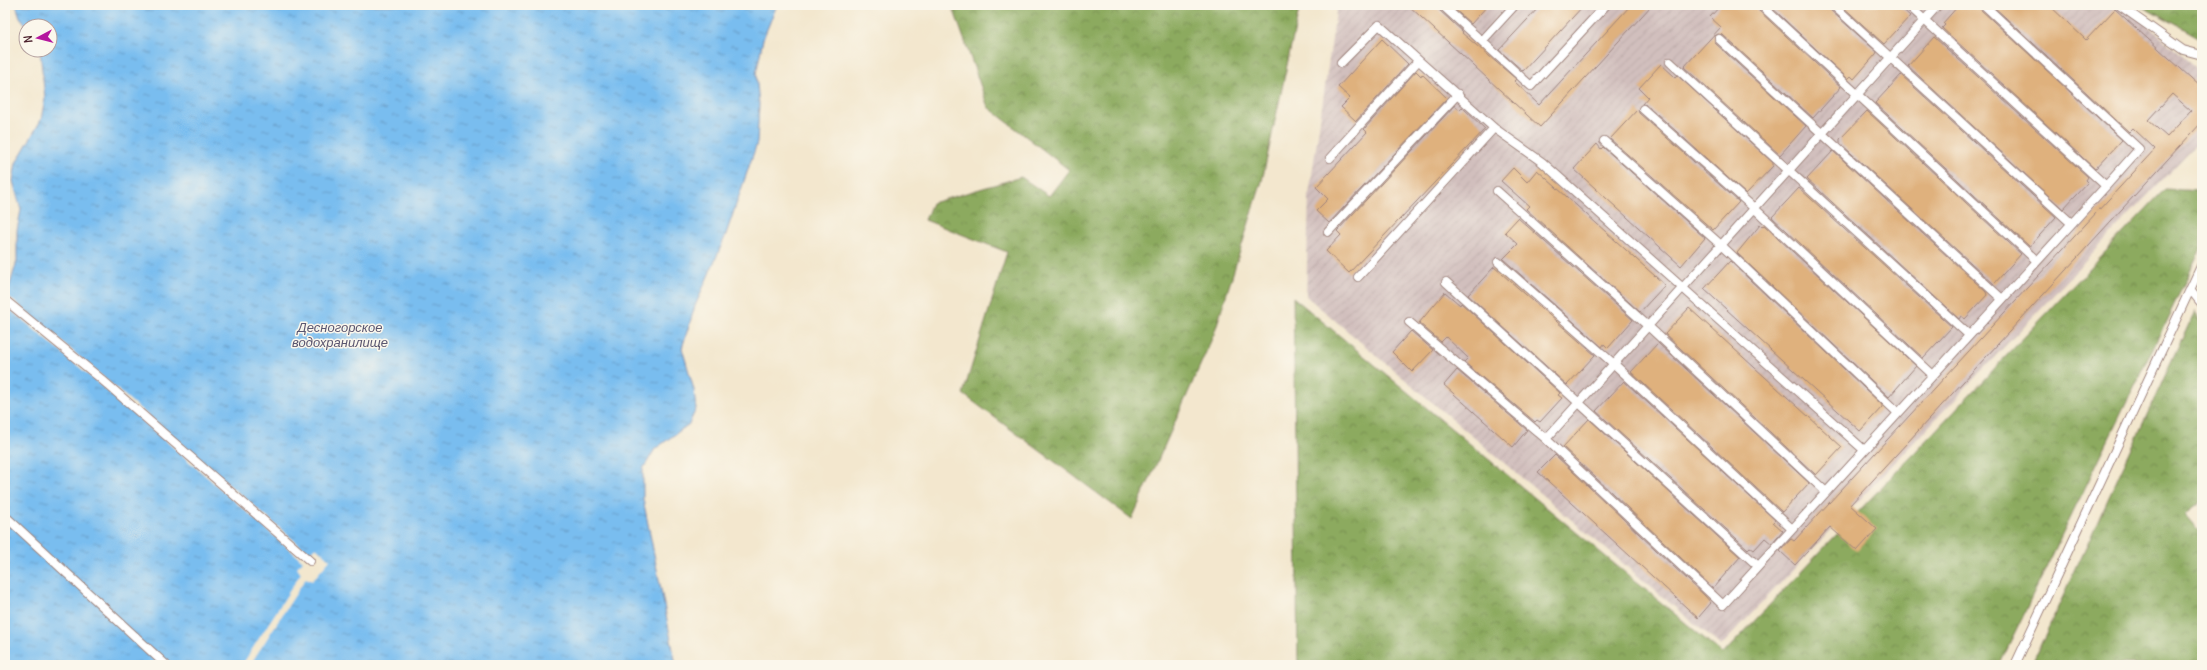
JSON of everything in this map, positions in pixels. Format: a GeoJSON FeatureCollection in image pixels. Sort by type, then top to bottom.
{"type":"FeatureCollection","features":[{"type":"Feature","properties":{"kind":"lane"},"geometry":{"type":"LineString","coordinates":[[1442,5],[1531,86],[1606,5]]}},
{"type":"Feature","properties":{"kind":"lane"},"geometry":{"type":"LineString","coordinates":[[1482,41],[1515,5]]}},
{"type":"Feature","properties":{"kind":"lane"},"geometry":{"type":"LineString","coordinates":[[1761,5],[2036,261]]}},
{"type":"Feature","properties":{"kind":"lane"},"geometry":{"type":"LineString","coordinates":[[1833,5],[2071,223]]}},
{"type":"Feature","properties":{"kind":"lane"},"geometry":{"type":"LineString","coordinates":[[1908,5],[2106,186]]}},
{"type":"Feature","properties":{"kind":"lane"},"geometry":{"type":"LineString","coordinates":[[1546,439],[1938,5]]}},
{"type":"Feature","properties":{"kind":"lane"},"geometry":{"type":"LineString","coordinates":[[1409,322],[1546,439],[1723,605],[2139,149],[1984,5]]}},
{"type":"Feature","properties":{"kind":"lane"},"geometry":{"type":"LineString","coordinates":[[2119,5],[2183,50],[2202,55]]}},
{"type":"Feature","properties":{"kind":"lane"},"geometry":{"type":"LineString","coordinates":[[1341,63],[1379,25],[1418,61],[1458,94],[1494,128],[1542,162],[1864,450]]}},
{"type":"Feature","properties":{"kind":"lane"},"geometry":{"type":"LineString","coordinates":[[1719,39],[1823,132],[2002,299]]}},
{"type":"Feature","properties":{"kind":"lane"},"geometry":{"type":"LineString","coordinates":[[1330,158],[1418,61]]}},
{"type":"Feature","properties":{"kind":"lane"},"geometry":{"type":"LineString","coordinates":[[1670,62],[1969,335]]}},
{"type":"Feature","properties":{"kind":"lane"},"geometry":{"type":"LineString","coordinates":[[1328,232],[1458,94]]}},
{"type":"Feature","properties":{"kind":"lane"},"geometry":{"type":"LineString","coordinates":[[1643,109],[1754,208],[1933,375]]}},
{"type":"Feature","properties":{"kind":"lane"},"geometry":{"type":"LineString","coordinates":[[1358,277],[1494,128]]}},
{"type":"Feature","properties":{"kind":"lane"},"geometry":{"type":"LineString","coordinates":[[1604,141],[1721,245],[1898,413]]}},
{"type":"Feature","properties":{"kind":"lane"},"geometry":{"type":"LineString","coordinates":[[1497,191],[1648,326],[1826,492]]}},
{"type":"Feature","properties":{"kind":"lane"},"geometry":{"type":"LineString","coordinates":[[1498,262],[1614,364],[1792,529]]}},
{"type":"Feature","properties":{"kind":"lane"},"geometry":{"type":"LineString","coordinates":[[2015,665],[2202,264]]}},
{"type":"Feature","properties":{"kind":"lane"},"geometry":{"type":"LineString","coordinates":[[1446,282],[1758,566]]}},
{"type":"Feature","properties":{"kind":"lane"},"geometry":{"type":"LineString","coordinates":[[2190,289],[2202,304]]}},
{"type":"Feature","properties":{"kind":"lane"},"geometry":{"type":"LineString","coordinates":[[5,300],[100,378],[310,561]]}},
{"type":"Feature","properties":{"kind":"lane"},"geometry":{"type":"LineString","coordinates":[[5,516],[166,665]]}},
{"type":"Feature","properties":{"kind":"shaded area"},"geometry":{"type":"Polygon","coordinates":[[[1337,5],[2124,5],[2202,73],[2202,138],[1721,646],[1306,296],[1309,195],[1337,5]]]}},
{"type":"Feature","properties":{"kind":"green space"},"geometry":{"type":"Polygon","coordinates":[[[952,5],[1300,5],[1262,181],[1214,334],[1132,519],[963,394],[1007,252],[925,220],[932,203],[1021,177],[1049,196],[1069,170],[988,107],[952,5]]]}},
{"type":"Feature","properties":{"kind":"green space"},"geometry":{"type":"Polygon","coordinates":[[[2141,5],[2202,5],[2202,39],[2141,5]]]}},
{"type":"Feature","properties":{"kind":"green space"},"geometry":{"type":"Polygon","coordinates":[[[2165,189],[2202,191],[2202,247],[1999,665],[1298,664],[1293,297],[1723,654],[2165,189]]]}},
{"type":"Feature","properties":{"kind":"green space"},"geometry":{"type":"Polygon","coordinates":[[[2195,311],[2202,327],[2202,500],[2184,514],[2202,534],[2202,665],[2046,665],[2034,659],[2195,311]]]}},
{"type":"Feature","properties":{"kind":"water","name":"Десногорское водохранилище"},"geometry":{"type":"Polygon","coordinates":[[[16,5],[777,5],[763,39],[756,74],[759,104],[757,143],[725,237],[695,306],[682,348],[694,390],[696,409],[689,424],[655,449],[643,469],[643,499],[676,665],[5,665],[5,301],[17,261],[17,230],[21,210],[13,181],[16,163],[41,120],[45,98],[41,58],[58,58],[58,18],[20,17],[16,5]]]}},
{"type":"Feature","properties":{"kind":"pier"},"geometry":{"type":"Polygon","coordinates":[[[8,296],[310,554],[316,547],[330,560],[312,581],[306,578],[250,665],[242,665],[301,573],[297,567],[303,561],[128,408],[5,305],[8,296]]]}},
{"type":"Feature","properties":{"kind":"building"},"geometry":{"type":"Polygon","coordinates":[[[1408,5],[1437,5],[1438,9],[1463,32],[1462,33],[1516,79],[1514,81],[1539,105],[1631,5],[1652,5],[1540,127],[1408,5]]]}},
{"type":"Feature","properties":{"kind":"building"},"geometry":{"type":"Polygon","coordinates":[[[1450,5],[1488,5],[1471,24],[1450,5]]]}},
{"type":"Feature","properties":{"kind":"building"},"geometry":{"type":"Polygon","coordinates":[[[1541,5],[1584,5],[1523,71],[1499,50],[1541,5]]]}},
{"type":"Feature","properties":{"kind":"building"},"geometry":{"type":"Polygon","coordinates":[[[1721,5],[1756,5],[1757,9],[1841,87],[1813,118],[1723,35],[1718,34],[1715,36],[1715,43],[1806,126],[1780,155],[1684,67],[1721,27],[1710,17],[1721,5]]]}},
{"type":"Feature","properties":{"kind":"building"},"geometry":{"type":"Polygon","coordinates":[[[1769,5],[1828,5],[1829,9],[1877,52],[1854,79],[1851,76],[1848,79],[1769,5]]]}},
{"type":"Feature","properties":{"kind":"building"},"geometry":{"type":"Polygon","coordinates":[[[1841,5],[1898,5],[1910,16],[1884,44],[1841,5]]]}},
{"type":"Feature","properties":{"kind":"building"},"geometry":{"type":"Polygon","coordinates":[[[1959,5],[1979,5],[1980,9],[2122,140],[2095,169],[1942,28],[1945,25],[1943,23],[1959,5]]]}},
{"type":"Feature","properties":{"kind":"building"},"geometry":{"type":"Polygon","coordinates":[[[1992,5],[2049,5],[2086,40],[2115,9],[2202,88],[2202,122],[1850,505],[1877,529],[1857,551],[1830,527],[1795,565],[1780,551],[1791,539],[1794,541],[2155,149],[2133,128],[2129,132],[1992,5]],[[2172,94],[2148,120],[2167,137],[2191,111],[2172,94]]]}},
{"type":"Feature","properties":{"kind":"building"},"geometry":{"type":"Polygon","coordinates":[[[1934,37],[2088,177],[2086,180],[2088,182],[2063,209],[1908,66],[1934,37]]]}},
{"type":"Feature","properties":{"kind":"building"},"geometry":{"type":"Polygon","coordinates":[[[1382,39],[1408,64],[1356,121],[1341,107],[1350,98],[1338,87],[1382,39]]]}},
{"type":"Feature","properties":{"kind":"building"},"geometry":{"type":"Polygon","coordinates":[[[1661,64],[1675,77],[1677,75],[1773,163],[1773,166],[1746,194],[1647,105],[1642,104],[1648,97],[1639,88],[1661,64]]]}},
{"type":"Feature","properties":{"kind":"building"},"geometry":{"type":"Polygon","coordinates":[[[1416,71],[1421,76],[1422,74],[1447,98],[1329,223],[1316,211],[1328,199],[1316,187],[1367,132],[1364,129],[1416,71]]]}},
{"type":"Feature","properties":{"kind":"building"},"geometry":{"type":"Polygon","coordinates":[[[1901,75],[2056,217],[2032,244],[2029,246],[1875,103],[1901,75]]]}},
{"type":"Feature","properties":{"kind":"building"},"geometry":{"type":"Polygon","coordinates":[[[1455,105],[1459,110],[1462,107],[1485,129],[1349,273],[1326,251],[1341,235],[1337,231],[1455,105]]]}},
{"type":"Feature","properties":{"kind":"building"},"geometry":{"type":"Polygon","coordinates":[[[1638,109],[1639,113],[1739,202],[1713,230],[1610,139],[1638,109]]]}},
{"type":"Feature","properties":{"kind":"building"},"geometry":{"type":"Polygon","coordinates":[[[1867,111],[2021,254],[1994,284],[1840,143],[1840,139],[1867,111]]]}},
{"type":"Feature","properties":{"kind":"building"},"geometry":{"type":"Polygon","coordinates":[[[1597,144],[1601,149],[1603,147],[1705,238],[1681,266],[1574,169],[1597,144]]]}},
{"type":"Feature","properties":{"kind":"building"},"geometry":{"type":"Polygon","coordinates":[[[1833,151],[1986,292],[1987,295],[1965,319],[1961,316],[1959,319],[1807,179],[1833,151]]]}},
{"type":"Feature","properties":{"kind":"building"},"geometry":{"type":"Polygon","coordinates":[[[1513,168],[1527,182],[1537,170],[1665,285],[1640,312],[1526,209],[1529,206],[1501,181],[1513,168]]]}},
{"type":"Feature","properties":{"kind":"building"},"geometry":{"type":"Polygon","coordinates":[[[1799,188],[1952,327],[1923,358],[1772,217],[1799,188]]]}},
{"type":"Feature","properties":{"kind":"building"},"geometry":{"type":"Polygon","coordinates":[[[1518,218],[1633,320],[1608,348],[1604,344],[1602,347],[1503,259],[1518,244],[1505,232],[1518,218]]]}},
{"type":"Feature","properties":{"kind":"building"},"geometry":{"type":"Polygon","coordinates":[[[1760,225],[1762,227],[1764,225],[1916,366],[1889,397],[1737,253],[1760,225]]]}},
{"type":"Feature","properties":{"kind":"building"},"geometry":{"type":"Polygon","coordinates":[[[1730,261],[1882,405],[1882,407],[1860,431],[1704,289],[1730,261]]]}},
{"type":"Feature","properties":{"kind":"building"},"geometry":{"type":"Polygon","coordinates":[[[1494,267],[1595,355],[1567,385],[1468,295],[1494,267]]]}},
{"type":"Feature","properties":{"kind":"building"},"geometry":{"type":"Polygon","coordinates":[[[1445,292],[1460,305],[1461,303],[1560,393],[1558,395],[1562,398],[1540,422],[1537,420],[1535,422],[1464,362],[1468,358],[1446,337],[1441,342],[1419,323],[1445,292]]]}},
{"type":"Feature","properties":{"kind":"building"},"geometry":{"type":"Polygon","coordinates":[[[1689,308],[1842,447],[1816,475],[1665,334],[1689,308]]]}},
{"type":"Feature","properties":{"kind":"building"},"geometry":{"type":"Polygon","coordinates":[[[1411,331],[1433,350],[1412,372],[1392,352],[1411,331]]]}},
{"type":"Feature","properties":{"kind":"building"},"geometry":{"type":"Polygon","coordinates":[[[1658,343],[1809,483],[1782,512],[1631,372],[1658,343]]]}},
{"type":"Feature","properties":{"kind":"building"},"geometry":{"type":"Polygon","coordinates":[[[1457,370],[1527,430],[1513,447],[1444,385],[1457,370]]]}},
{"type":"Feature","properties":{"kind":"building"},"geometry":{"type":"Polygon","coordinates":[[[1624,381],[1775,520],[1773,522],[1783,531],[1772,544],[1765,538],[1754,550],[1750,547],[1748,549],[1596,411],[1624,381]]]}},
{"type":"Feature","properties":{"kind":"building"},"geometry":{"type":"Polygon","coordinates":[[[1589,419],[1740,557],[1713,588],[1563,447],[1589,419]]]}},
{"type":"Feature","properties":{"kind":"building"},"geometry":{"type":"Polygon","coordinates":[[[1555,455],[1705,596],[1711,603],[1698,618],[1538,472],[1555,455]]]}}]}
